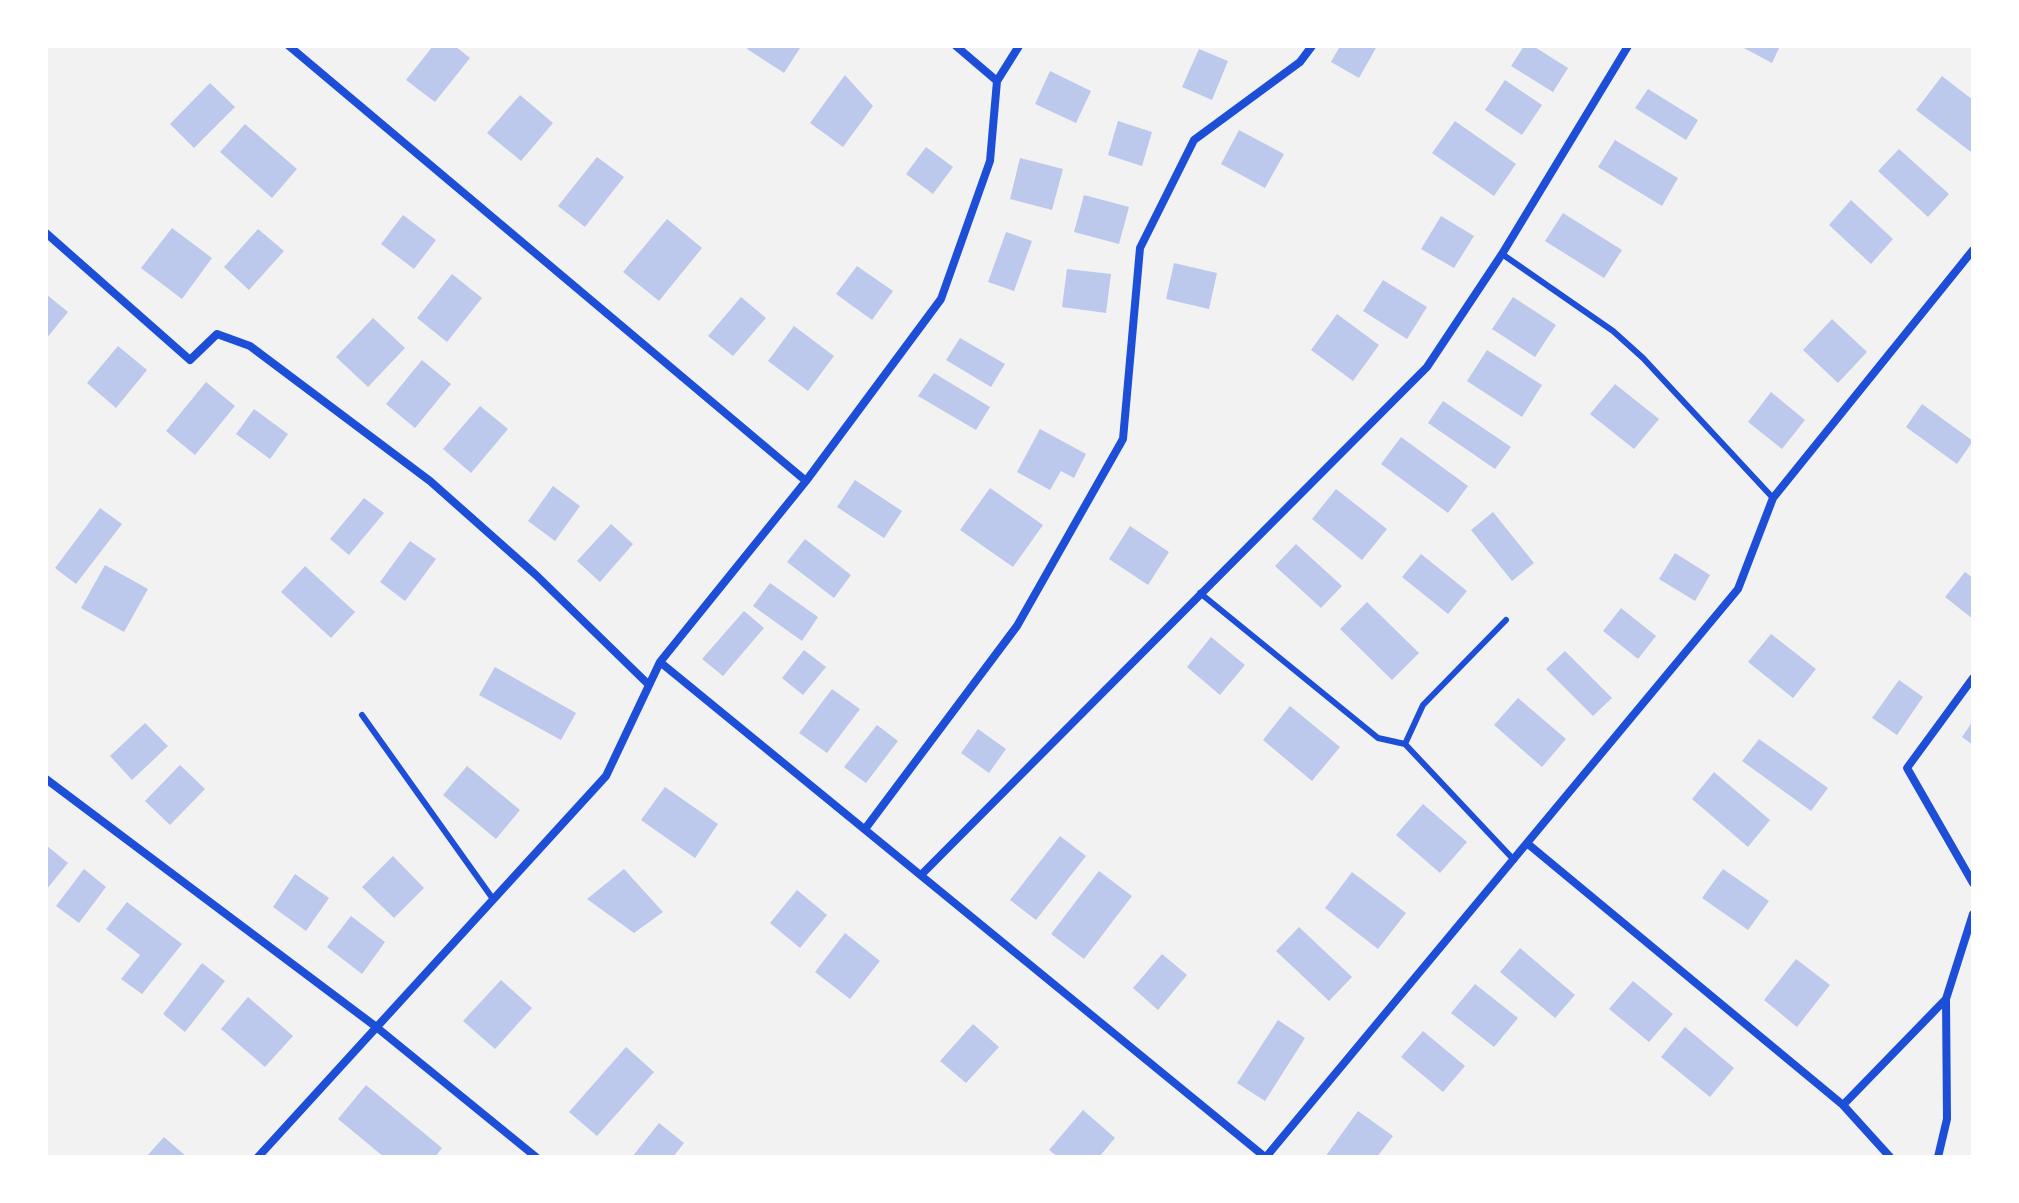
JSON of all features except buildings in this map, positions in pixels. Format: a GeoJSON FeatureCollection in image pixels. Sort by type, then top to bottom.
{"type":"FeatureCollection","features":[{"type":"Feature","properties":{"kind":"street"},"geometry":{"type":"LineString","coordinates":[[289,46],[806,481]]}},
{"type":"Feature","properties":{"kind":"street"},"geometry":{"type":"LineString","coordinates":[[956,46],[997,81]]}},
{"type":"Feature","properties":{"kind":"street"},"geometry":{"type":"LineString","coordinates":[[258,1157],[606,776],[660,662],[806,481],[941,299],[990,161],[997,81],[1019,46]]}},
{"type":"Feature","properties":{"kind":"street"},"geometry":{"type":"LineString","coordinates":[[865,829],[1017,626],[1123,439],[1140,248],[1194,140],[1300,62],[1312,46]]}},
{"type":"Feature","properties":{"kind":"street"},"geometry":{"type":"LineString","coordinates":[[921,875],[1427,367],[1502,254],[1628,46]]}},
{"type":"Feature","properties":{"kind":"street"},"geometry":{"type":"LineString","coordinates":[[46,233],[190,360],[217,334],[250,346],[430,481],[536,575],[649,685]]}},
{"type":"Feature","properties":{"kind":"street"},"geometry":{"type":"LineString","coordinates":[[660,662],[1266,1157],[1738,589],[1773,498],[1973,250]]}},
{"type":"Feature","properties":{"kind":"street"},"geometry":{"type":"LineString","coordinates":[[1973,678],[1907,768],[1973,883]]}},
{"type":"Feature","properties":{"kind":"street"},"geometry":{"type":"LineString","coordinates":[[46,779],[375,1026],[536,1157]]}},
{"type":"Feature","properties":{"kind":"street"},"geometry":{"type":"LineString","coordinates":[[1528,844],[1843,1105],[1890,1157]]}},
{"type":"Feature","properties":{"kind":"street"},"geometry":{"type":"LineString","coordinates":[[1938,1157],[1947,1119],[1946,999],[1973,914]]}},
{"type":"Feature","properties":{"kind":"street"},"geometry":{"type":"LineString","coordinates":[[1843,1105],[1946,999]]}},
{"type":"Feature","properties":{"kind":"lane"},"geometry":{"type":"LineString","coordinates":[[1502,254],[1613,331],[1633,349],[1773,498]]}},
{"type":"Feature","properties":{"kind":"lane"},"geometry":{"type":"LineString","coordinates":[[1200,593],[1378,738],[1405,744],[1514,860]]}},
{"type":"Feature","properties":{"kind":"lane"},"geometry":{"type":"LineString","coordinates":[[1405,744],[1423,705],[1506,620]]}},
{"type":"Feature","properties":{"kind":"lane"},"geometry":{"type":"LineString","coordinates":[[362,715],[493,899]]}}]}
